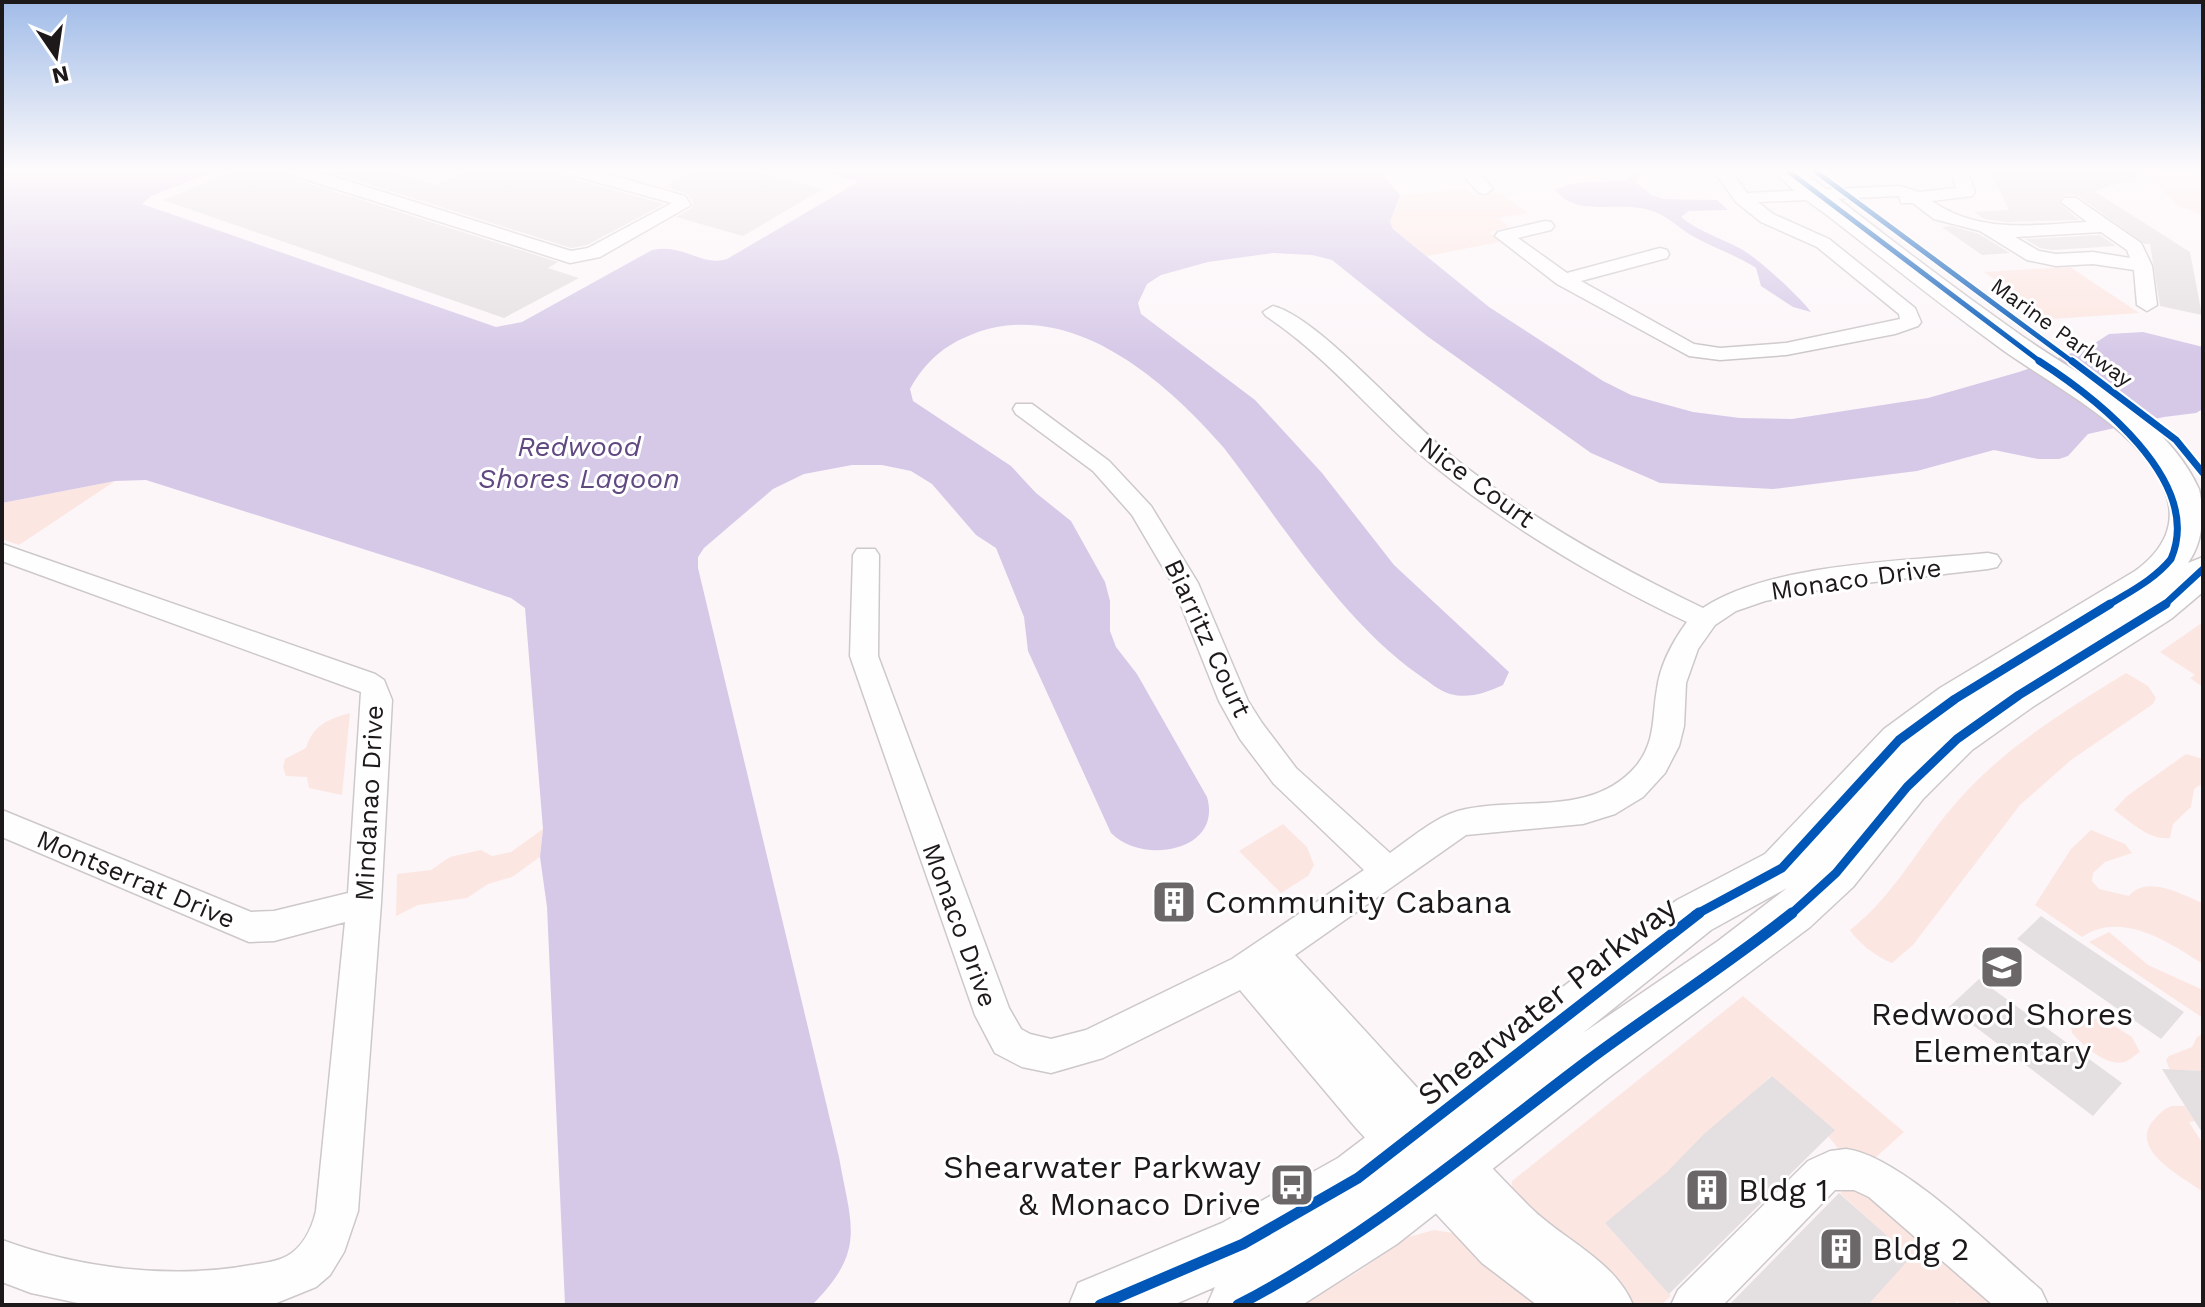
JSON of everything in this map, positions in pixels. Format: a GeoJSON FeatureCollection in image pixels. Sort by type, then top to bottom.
{"type":"FeatureCollection","features":[{"type":"Feature","properties":{"kind":"main road","name":"Marine Parkway"},"geometry":{"type":"LineString","coordinates":[[1884,232],[2015,333],[2104,407],[2163,442],[2203,473]]}},
{"type":"Feature","properties":{"kind":"main road","name":"Marine Parkway"},"geometry":{"type":"LineString","coordinates":[[2026,655],[2165,569],[2177,554],[2185,539],[2186,503],[2163,442]]}},
{"type":"Feature","properties":{"kind":"main road"},"geometry":{"type":"LineString","coordinates":[[2026,655],[2071,647],[2113,647],[2181,592],[2203,569]]}},
{"type":"Feature","properties":{"kind":"main road","name":"Shearwater Parkway"},"geometry":{"type":"LineString","coordinates":[[1100,1305],[1243,1244],[1358,1178],[1430,1154],[1588,1061],[1741,952],[1822,887],[1936,756],[2013,699],[2113,647]]}},
{"type":"Feature","properties":{"kind":"main road","name":"Shearwater Parkway"},"geometry":{"type":"LineString","coordinates":[[1238,1305],[1328,1257],[1430,1154],[1694,915],[1782,868],[1899,740],[1955,699],[2026,655]]}},
{"type":"Feature","properties":{"kind":"street"},"geometry":{"type":"LineString","coordinates":[[491,232],[570,257],[589,255],[632,232]]}},
{"type":"Feature","properties":{"kind":"street"},"geometry":{"type":"LineString","coordinates":[[1520,232],[1504,236],[1564,280],[1676,345],[1702,353],[1736,354],[1798,347],[1900,327],[1911,322],[1908,312],[1832,249],[1796,232]]}},
{"type":"Feature","properties":{"kind":"street"},"geometry":{"type":"LineString","coordinates":[[1994,233],[2010,232]]}},
{"type":"Feature","properties":{"kind":"street"},"geometry":{"type":"LineString","coordinates":[[2114,232],[2135,247],[2143,266],[2147,305]]}},
{"type":"Feature","properties":{"kind":"street"},"geometry":{"type":"LineString","coordinates":[[1994,233],[2021,251],[2040,258],[2093,258],[2143,266]]}},
{"type":"Feature","properties":{"kind":"street"},"geometry":{"type":"LineString","coordinates":[[1564,280],[1660,254]]}},
{"type":"Feature","properties":{"kind":"street","name":"Nice Court"},"geometry":{"type":"LineString","coordinates":[[1273,312],[1303,330],[1424,445],[1504,507],[1619,577],[1704,619]]}},
{"type":"Feature","properties":{"kind":"street","name":"Biarritz Court"},"geometry":{"type":"LineString","coordinates":[[1024,409],[1101,466],[1142,511],[1185,583],[1234,701],[1251,731],[1285,776],[1388,872]]}},
{"type":"Feature","properties":{"kind":"street","name":"Mindanao Drive"},"geometry":{"type":"LineString","coordinates":[[2,552],[342,673],[374,687],[377,700],[364,903],[337,1211],[329,1239],[314,1261],[286,1280],[214,1293],[126,1292],[51,1278],[2,1261]]}},
{"type":"Feature","properties":{"kind":"street","name":"Monaco Drive"},"geometry":{"type":"LineString","coordinates":[[866,555],[864,656],[993,1015],[1008,1041],[1037,1054],[1070,1053],[1146,1021],[1258,962],[1458,824],[1485,819],[1538,819],[1579,813],[1607,803],[1636,786],[1648,773],[1666,742],[1672,683],[1683,652],[1704,619],[1721,607],[1776,589],[1988,561]]}},
{"type":"Feature","properties":{"kind":"street","name":"Montserrat Drive"},"geometry":{"type":"LineString","coordinates":[[2,823],[249,927],[274,926],[364,903]]}},
{"type":"Feature","properties":{"kind":"street"},"geometry":{"type":"LineString","coordinates":[[1258,962],[1430,1154],[1497,1248],[1573,1305]]}},
{"type":"Feature","properties":{"kind":"street"},"geometry":{"type":"LineString","coordinates":[[1430,1154],[1583,1276],[1611,1305]]}},
{"type":"Feature","properties":{"kind":"street"},"geometry":{"type":"LineString","coordinates":[[1693,1305],[1822,1175],[1851,1169],[1883,1183],[2026,1305]]}},
{"type":"Feature","properties":{"kind":"shaded area"},"geometry":{"type":"Polygon","coordinates":[[[1397,232],[1490,232],[1500,242],[1427,256],[1397,232]]]}},
{"type":"Feature","properties":{"kind":"shaded area"},"geometry":{"type":"Polygon","coordinates":[[[2070,267],[2139,313],[2051,319],[1984,272],[2070,267]]]}},
{"type":"Feature","properties":{"kind":"shaded area"},"geometry":{"type":"Polygon","coordinates":[[[115,481],[19,545],[2,539],[2,503],[115,481]]]}},
{"type":"Feature","properties":{"kind":"shaded area"},"geometry":{"type":"Polygon","coordinates":[[[2203,622],[2203,687],[2190,678],[2195,675],[2160,652],[2203,622]]]}},
{"type":"Feature","properties":{"kind":"shaded area"},"geometry":{"type":"Polygon","coordinates":[[[2126,673],[2148,686],[2156,698],[2153,704],[2071,760],[2020,805],[1913,945],[1892,963],[1858,940],[1850,930],[1880,901],[1974,783],[2036,732],[2126,673]]]}},
{"type":"Feature","properties":{"kind":"shaded area"},"geometry":{"type":"Polygon","coordinates":[[[350,713],[342,795],[309,788],[307,777],[286,776],[283,767],[285,759],[306,748],[322,724],[350,713]]]}},
{"type":"Feature","properties":{"kind":"shaded area"},"geometry":{"type":"Polygon","coordinates":[[[2186,754],[2203,759],[2203,783],[2194,789],[2191,807],[2173,824],[2170,838],[2147,833],[2114,810],[2127,796],[2186,754]]]}},
{"type":"Feature","properties":{"kind":"shaded area"},"geometry":{"type":"Polygon","coordinates":[[[1283,824],[1307,847],[1314,865],[1308,876],[1281,893],[1239,851],[1283,824]]]}},
{"type":"Feature","properties":{"kind":"shaded area"},"geometry":{"type":"Polygon","coordinates":[[[543,829],[540,857],[512,877],[488,884],[467,898],[418,905],[396,916],[397,874],[431,870],[450,857],[481,850],[492,856],[511,852],[543,829]]]}},
{"type":"Feature","properties":{"kind":"shaded area"},"geometry":{"type":"Polygon","coordinates":[[[2091,830],[2125,844],[2132,853],[2105,862],[2093,873],[2092,881],[2099,889],[2129,896],[2136,890],[2155,886],[2203,903],[2203,964],[2160,939],[2128,928],[2097,930],[2082,937],[2035,905],[2071,849],[2091,830]]]}},
{"type":"Feature","properties":{"kind":"shaded area"},"geometry":{"type":"Polygon","coordinates":[[[2109,932],[2148,965],[2203,990],[2203,1018],[2089,942],[2109,932]]]}},
{"type":"Feature","properties":{"kind":"shaded area"},"geometry":{"type":"Polygon","coordinates":[[[1743,996],[1904,1132],[1874,1159],[1842,1153],[1828,1136],[1834,1129],[1771,1076],[1656,1184],[1605,1223],[1671,1296],[1661,1305],[1633,1305],[1526,1212],[1512,1189],[1512,1181],[1743,996]]]}},
{"type":"Feature","properties":{"kind":"shaded area"},"geometry":{"type":"Polygon","coordinates":[[[2100,1017],[2132,1037],[2140,1052],[2117,1063],[2095,1054],[2072,1033],[2071,1027],[2100,1017]]]}},
{"type":"Feature","properties":{"kind":"shaded area"},"geometry":{"type":"Polygon","coordinates":[[[2203,1034],[2203,1071],[2170,1070],[2166,1060],[2169,1056],[2192,1047],[2197,1037],[2203,1034]]]}},
{"type":"Feature","properties":{"kind":"shaded area"},"geometry":{"type":"Polygon","coordinates":[[[2172,1106],[2185,1106],[2195,1121],[2189,1122],[2203,1144],[2203,1192],[2172,1171],[2153,1153],[2148,1143],[2147,1133],[2152,1122],[2172,1106]]]}},
{"type":"Feature","properties":{"kind":"shaded area"},"geometry":{"type":"Polygon","coordinates":[[[1847,1189],[1864,1190],[2001,1305],[1962,1305],[1957,1301],[1954,1305],[1868,1305],[1910,1257],[1840,1193],[1847,1189]]]}},
{"type":"Feature","properties":{"kind":"shaded area"},"geometry":{"type":"Polygon","coordinates":[[[1434,1230],[1459,1234],[1555,1305],[1502,1305],[1499,1302],[1496,1305],[1301,1305],[1409,1237],[1434,1230]]]}},
{"type":"Feature","properties":{"kind":"water","name":"Redwood Shores Lagoon"},"geometry":{"type":"Polygon","coordinates":[[[2,232],[223,232],[496,327],[522,322],[652,250],[674,250],[718,261],[727,259],[773,232],[1397,232],[1489,307],[1603,381],[1631,395],[1693,412],[1740,418],[1792,419],[1928,398],[2019,372],[2089,347],[2109,334],[2143,332],[2203,347],[2203,409],[2196,413],[2088,434],[2068,456],[2059,459],[2038,459],[1994,450],[1917,471],[1773,489],[1660,483],[1591,453],[1427,336],[1332,260],[1312,255],[1273,253],[1208,262],[1161,275],[1147,284],[1138,303],[1141,314],[1255,400],[1322,473],[1394,565],[1509,672],[1503,685],[1464,696],[1450,694],[1434,686],[1391,653],[1364,627],[1314,569],[1224,448],[1173,396],[1144,372],[1112,351],[1079,336],[1045,326],[1009,325],[973,334],[953,343],[936,356],[916,379],[910,389],[913,401],[1011,466],[1036,493],[1071,521],[1105,582],[1110,601],[1110,631],[1116,647],[1137,674],[1207,797],[1209,816],[1203,830],[1192,841],[1177,848],[1141,849],[1111,833],[1028,651],[1024,617],[996,548],[976,535],[932,484],[911,471],[882,465],[852,465],[804,474],[773,489],[704,548],[698,557],[698,568],[839,1157],[850,1220],[848,1252],[841,1268],[812,1305],[565,1305],[547,907],[540,857],[543,829],[525,608],[511,598],[426,569],[146,480],[115,481],[2,503],[2,232]]]}},
{"type":"Feature","properties":{"kind":"water"},"geometry":{"type":"Polygon","coordinates":[[[1687,232],[1706,232],[1748,254],[1778,278],[1811,312],[1793,307],[1761,286],[1756,268],[1687,232]]]}},
{"type":"Feature","properties":{"kind":"building"},"geometry":{"type":"Polygon","coordinates":[[[255,232],[463,232],[558,262],[548,268],[579,278],[504,318],[255,232]]]}},
{"type":"Feature","properties":{"kind":"building"},"geometry":{"type":"Polygon","coordinates":[[[520,232],[611,232],[587,245],[571,248],[520,232]]]}},
{"type":"Feature","properties":{"kind":"building"},"geometry":{"type":"Polygon","coordinates":[[[729,232],[750,232],[743,236],[729,232]]]}},
{"type":"Feature","properties":{"kind":"building"},"geometry":{"type":"Polygon","coordinates":[[[1949,232],[1979,234],[2010,253],[1982,255],[1949,232]]]}},
{"type":"Feature","properties":{"kind":"building"},"geometry":{"type":"Polygon","coordinates":[[[2128,232],[2159,232],[2190,252],[2202,315],[2160,306],[2150,244],[2145,244],[2128,232]]]}},
{"type":"Feature","properties":{"kind":"building"},"geometry":{"type":"Polygon","coordinates":[[[2100,235],[2116,246],[2052,250],[2040,248],[2025,239],[2100,235]]]}},
{"type":"Feature","properties":{"kind":"building","name":"Community Cabana"},"geometry":{"type":"Polygon","coordinates":[[[1176,889],[1189,904],[1172,915],[1159,900],[1176,889]]]}},
{"type":"Feature","properties":{"kind":"building"},"geometry":{"type":"Polygon","coordinates":[[[2041,916],[2184,1012],[2161,1039],[2017,939],[2041,916]]]}},
{"type":"Feature","properties":{"kind":"building"},"geometry":{"type":"Polygon","coordinates":[[[1979,979],[2122,1083],[2093,1116],[1949,1007],[1979,979]]]}},
{"type":"Feature","properties":{"kind":"building"},"geometry":{"type":"Polygon","coordinates":[[[2162,1069],[2203,1071],[2203,1134],[2175,1090],[2162,1069]]]}},
{"type":"Feature","properties":{"kind":"building","name":"Bldg 1"},"geometry":{"type":"Polygon","coordinates":[[[1772,1076],[1835,1130],[1669,1294],[1605,1223],[1666,1173],[1704,1134],[1772,1076]]]}},
{"type":"Feature","properties":{"kind":"building","name":"Bldg 2"},"geometry":{"type":"Polygon","coordinates":[[[1839,1193],[1911,1257],[1868,1305],[1729,1305],[1839,1193]]]}},
{"type":"Feature","properties":{"kind":"cycle path"},"geometry":{"type":"LineString","coordinates":[[1100,1305],[1243,1244],[1358,1178],[1694,915],[1782,868],[1899,740],[1955,699],[2148,580],[2177,551],[2187,528],[2186,501],[2168,465],[2150,444],[2105,406],[2011,342],[1866,232]]}},
{"type":"Feature","properties":{"kind":"cycle path"},"geometry":{"type":"LineString","coordinates":[[1897,232],[2149,418],[2176,440],[2203,473]]}},
{"type":"Feature","properties":{"kind":"cycle path"},"geometry":{"type":"LineString","coordinates":[[1238,1305],[1332,1253],[1376,1223],[1589,1060],[1765,934],[1836,873],[1922,770],[1957,739],[2019,695],[2157,610],[2182,591],[2203,569]]}},
{"type":"Feature","properties":{"kind":"place","name":"Community Cabana"},"geometry":{"type":"Point","coordinates":[1174,902]}},
{"type":"Feature","properties":{"kind":"place","name":"Redwood Shores Elementary"},"geometry":{"type":"Point","coordinates":[2002,967]}},
{"type":"Feature","properties":{"kind":"place","name":"Shearwater Parkway & Monaco Drive"},"geometry":{"type":"Point","coordinates":[1292,1185]}},
{"type":"Feature","properties":{"kind":"place","name":"Bldg 1"},"geometry":{"type":"Point","coordinates":[1707,1190]}},
{"type":"Feature","properties":{"kind":"place","name":"Bldg 2"},"geometry":{"type":"Point","coordinates":[1841,1249]}}]}
